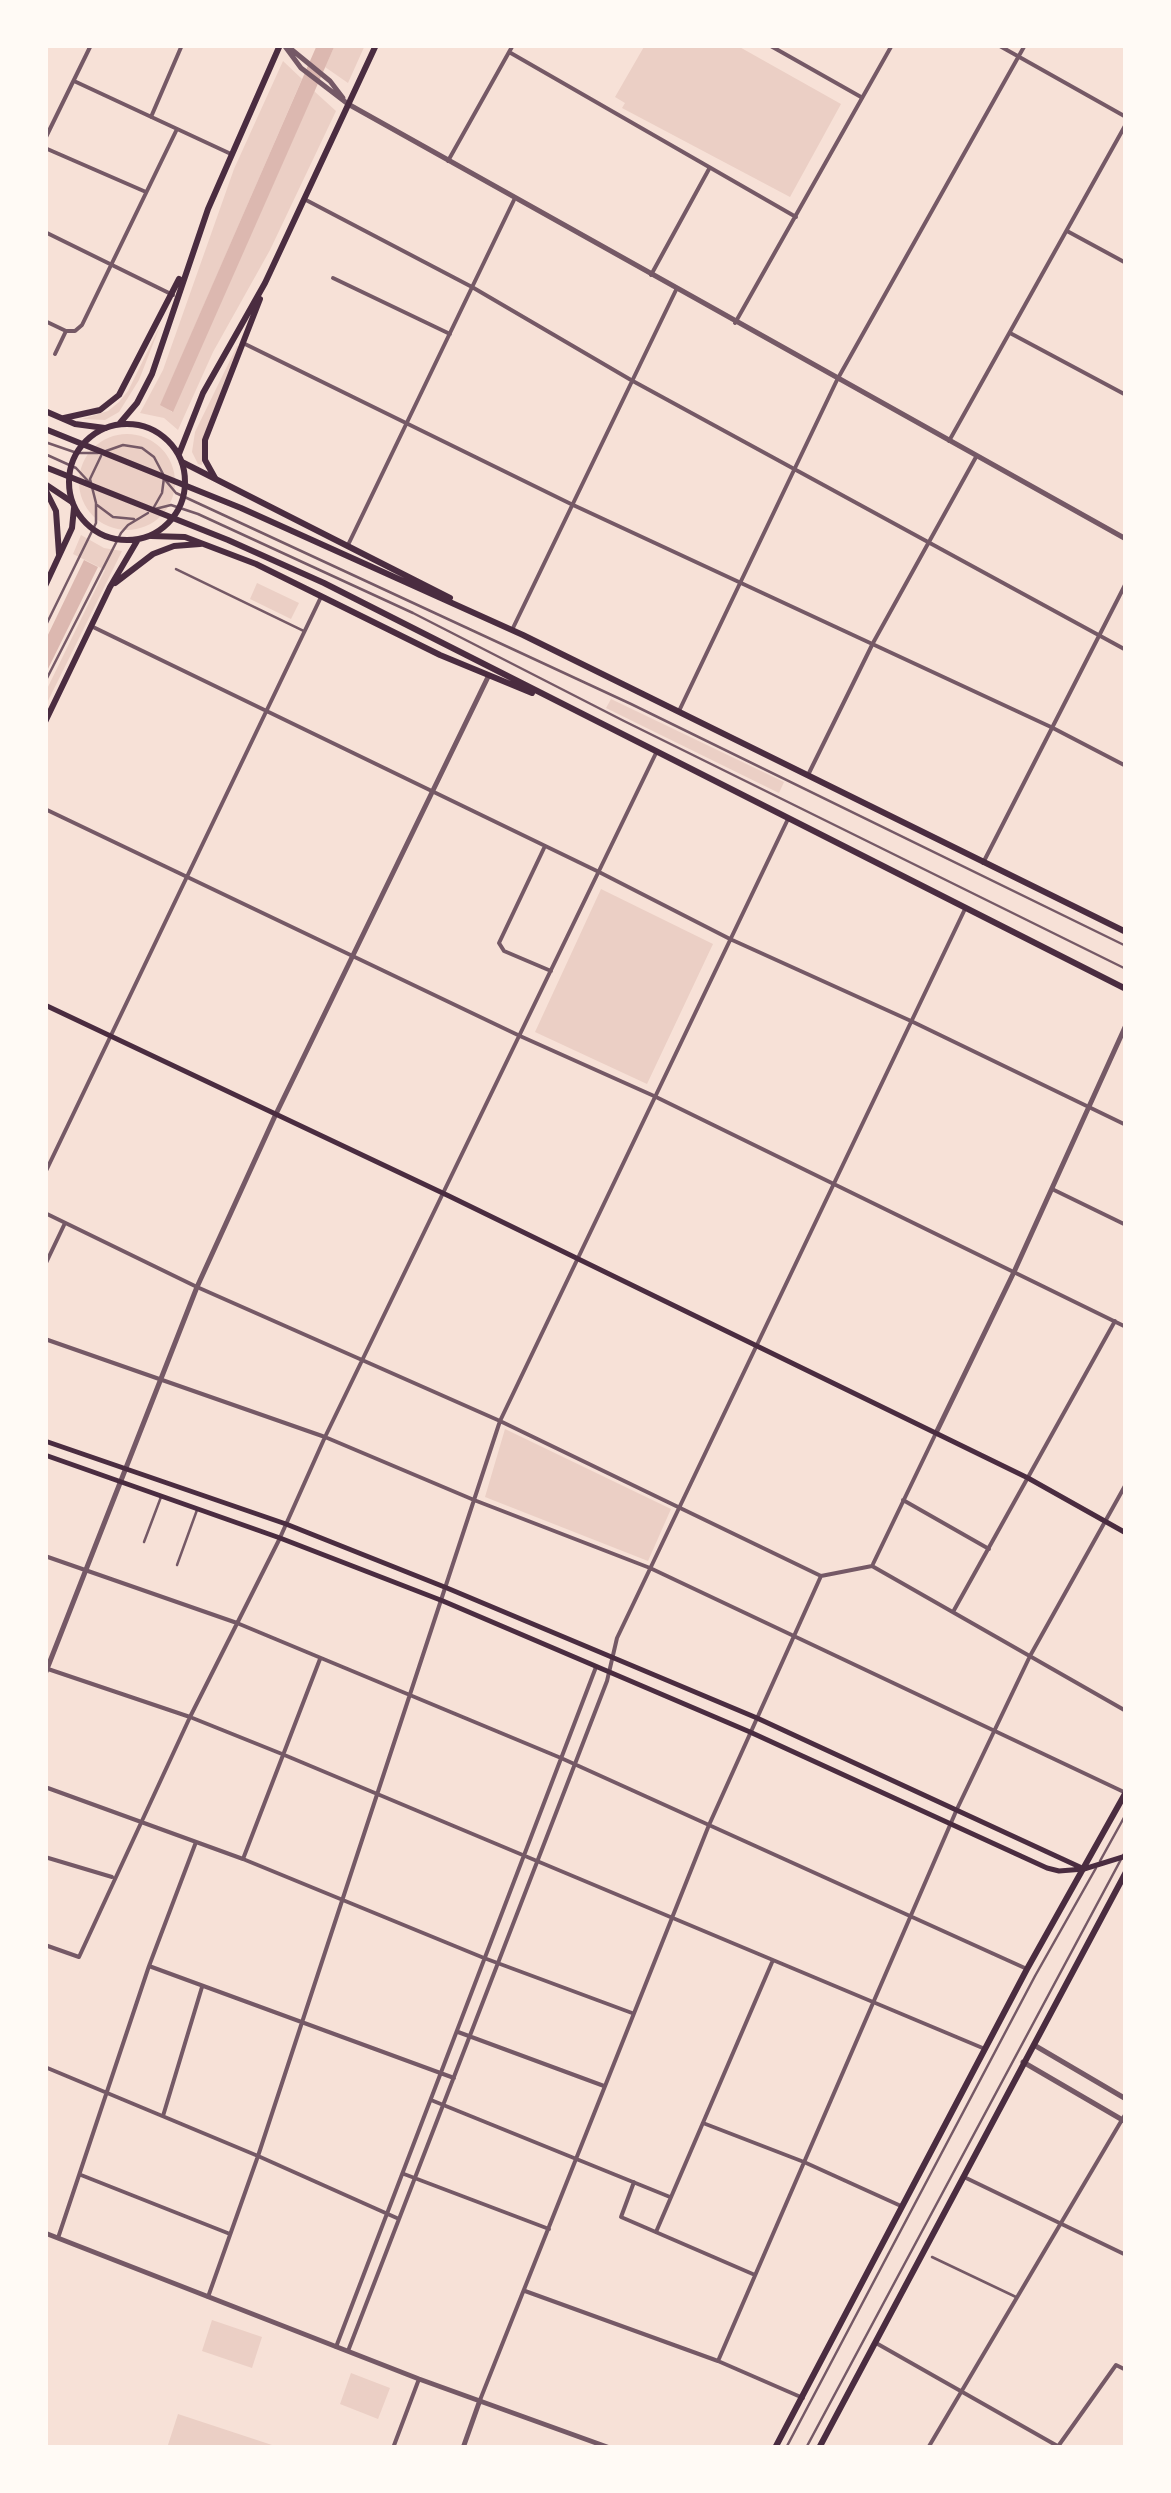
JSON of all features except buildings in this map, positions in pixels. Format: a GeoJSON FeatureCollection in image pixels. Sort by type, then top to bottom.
{"type":"FeatureCollection","features":[{"type":"Feature","properties":{"kind":"main road"},"geometry":{"type":"LineString","coordinates":[[62,418],[100,410],[115,400],[174,296],[232,154],[283,45]]}},
{"type":"Feature","properties":{"kind":"main road"},"geometry":{"type":"LineString","coordinates":[[151,536],[174,518],[185,482],[180,458],[203,393],[265,283],[376,45]]}},
{"type":"Feature","properties":{"kind":"main road"},"geometry":{"type":"LineString","coordinates":[[217,480],[206,465],[205,440],[245,344],[265,283]]}},
{"type":"Feature","properties":{"kind":"main road"},"geometry":{"type":"LineString","coordinates":[[120,424],[152,374],[174,296]]}},
{"type":"Feature","properties":{"kind":"main road"},"geometry":{"type":"LineString","coordinates":[[45,411],[75,424],[105,428]]}},
{"type":"Feature","properties":{"kind":"main road"},"geometry":{"type":"LineString","coordinates":[[45,586],[72,528],[70,472],[74,458],[92,435],[120,424],[154,430],[180,458],[217,480],[481,616]]}},
{"type":"Feature","properties":{"kind":"main road"},"geometry":{"type":"LineString","coordinates":[[45,430],[215,497],[512,630],[1126,932]]}},
{"type":"Feature","properties":{"kind":"main road"},"geometry":{"type":"LineString","coordinates":[[45,466],[228,540],[417,631],[1126,989]]}},
{"type":"Feature","properties":{"kind":"main road"},"geometry":{"type":"LineString","coordinates":[[45,487],[73,504],[94,530],[123,540],[178,535],[204,544],[256,564],[488,677],[556,702]]}},
{"type":"Feature","properties":{"kind":"main road"},"geometry":{"type":"LineString","coordinates":[[45,487],[56,511],[59,556]]}},
{"type":"Feature","properties":{"kind":"main road"},"geometry":{"type":"LineString","coordinates":[[45,722],[110,587],[138,540]]}},
{"type":"Feature","properties":{"kind":"main road"},"geometry":{"type":"LineString","coordinates":[[110,587],[132,566],[153,554],[174,546],[204,544]]}},
{"type":"Feature","properties":{"kind":"main road"},"geometry":{"type":"LineString","coordinates":[[45,1006],[758,1346],[1028,1478],[1126,1532]]}},
{"type":"Feature","properties":{"kind":"main road"},"geometry":{"type":"LineString","coordinates":[[45,1441],[286,1524],[447,1588],[757,1718],[1084,1869]]}},
{"type":"Feature","properties":{"kind":"main road"},"geometry":{"type":"LineString","coordinates":[[45,1455],[280,1538],[443,1602],[750,1732],[1047,1868],[1084,1869],[1125,1854]]}},
{"type":"Feature","properties":{"kind":"main road"},"geometry":{"type":"LineString","coordinates":[[883,1793],[890,1779]]}},
{"type":"Feature","properties":{"kind":"main road"},"geometry":{"type":"LineString","coordinates":[[774,2448],[1027,1968],[1126,1793]]}},
{"type":"Feature","properties":{"kind":"main road"},"geometry":{"type":"LineString","coordinates":[[819,2448],[1126,1872]]}},
{"type":"Feature","properties":{"kind":"street"},"geometry":{"type":"LineString","coordinates":[[45,139],[91,45]]}},
{"type":"Feature","properties":{"kind":"street"},"geometry":{"type":"LineString","coordinates":[[151,117],[182,45]]}},
{"type":"Feature","properties":{"kind":"street"},"geometry":{"type":"LineString","coordinates":[[283,45],[307,60],[348,104]]}},
{"type":"Feature","properties":{"kind":"street"},"geometry":{"type":"LineString","coordinates":[[283,45],[324,89],[348,104],[1126,540]]}},
{"type":"Feature","properties":{"kind":"street"},"geometry":{"type":"LineString","coordinates":[[448,161],[513,45]]}},
{"type":"Feature","properties":{"kind":"street"},"geometry":{"type":"LineString","coordinates":[[735,323],[892,45]]}},
{"type":"Feature","properties":{"kind":"street"},"geometry":{"type":"LineString","coordinates":[[949,442],[1126,120],[998,45]]}},
{"type":"Feature","properties":{"kind":"street"},"geometry":{"type":"LineString","coordinates":[[679,711],[837,380],[1026,45]]}},
{"type":"Feature","properties":{"kind":"street"},"geometry":{"type":"LineString","coordinates":[[773,46],[863,98]]}},
{"type":"Feature","properties":{"kind":"street"},"geometry":{"type":"LineString","coordinates":[[509,52],[796,217]]}},
{"type":"Feature","properties":{"kind":"street"},"geometry":{"type":"LineString","coordinates":[[74,80],[232,154]]}},
{"type":"Feature","properties":{"kind":"street"},"geometry":{"type":"LineString","coordinates":[[45,322],[66,332],[82,325],[177,129]]}},
{"type":"Feature","properties":{"kind":"street"},"geometry":{"type":"LineString","coordinates":[[45,148],[146,192]]}},
{"type":"Feature","properties":{"kind":"street"},"geometry":{"type":"LineString","coordinates":[[650,276],[709,169]]}},
{"type":"Feature","properties":{"kind":"street"},"geometry":{"type":"LineString","coordinates":[[304,199],[472,287],[631,380],[1126,650]]}},
{"type":"Feature","properties":{"kind":"street"},"geometry":{"type":"LineString","coordinates":[[348,545],[514,200]]}},
{"type":"Feature","properties":{"kind":"street"},"geometry":{"type":"LineString","coordinates":[[1067,231],[1126,263]]}},
{"type":"Feature","properties":{"kind":"street"},"geometry":{"type":"LineString","coordinates":[[45,232],[174,296]]}},
{"type":"Feature","properties":{"kind":"street"},"geometry":{"type":"LineString","coordinates":[[333,278],[450,334]]}},
{"type":"Feature","properties":{"kind":"street"},"geometry":{"type":"LineString","coordinates":[[512,630],[676,290]]}},
{"type":"Feature","properties":{"kind":"street"},"geometry":{"type":"LineString","coordinates":[[56,354],[66,332]]}},
{"type":"Feature","properties":{"kind":"street"},"geometry":{"type":"LineString","coordinates":[[1010,333],[1126,395]]}},
{"type":"Feature","properties":{"kind":"street"},"geometry":{"type":"LineString","coordinates":[[245,344],[571,504],[1052,727],[1126,766]]}},
{"type":"Feature","properties":{"kind":"street"},"geometry":{"type":"LineString","coordinates":[[45,442],[76,453],[124,445],[142,448],[157,461],[170,487],[181,495],[526,656],[1126,946]]}},
{"type":"Feature","properties":{"kind":"street"},"geometry":{"type":"LineString","coordinates":[[90,483],[94,465],[106,451]]}},
{"type":"Feature","properties":{"kind":"street"},"geometry":{"type":"LineString","coordinates":[[45,454],[76,468],[90,483],[96,503],[96,522],[45,627]]}},
{"type":"Feature","properties":{"kind":"street"},"geometry":{"type":"LineString","coordinates":[[808,776],[873,643],[976,456]]}},
{"type":"Feature","properties":{"kind":"street"},"geometry":{"type":"LineString","coordinates":[[150,511],[162,493],[164,476]]}},
{"type":"Feature","properties":{"kind":"street"},"geometry":{"type":"LineString","coordinates":[[96,503],[117,518],[138,518]]}},
{"type":"Feature","properties":{"kind":"street"},"geometry":{"type":"LineString","coordinates":[[45,682],[124,528],[150,511],[178,506],[521,667],[1126,969]]}},
{"type":"Feature","properties":{"kind":"street"},"geometry":{"type":"LineString","coordinates":[[176,569],[304,630]]}},
{"type":"Feature","properties":{"kind":"street"},"geometry":{"type":"LineString","coordinates":[[983,863],[1126,584]]}},
{"type":"Feature","properties":{"kind":"street"},"geometry":{"type":"LineString","coordinates":[[45,1172],[321,598]]}},
{"type":"Feature","properties":{"kind":"street"},"geometry":{"type":"LineString","coordinates":[[91,626],[730,939],[911,1020],[1126,1125]]}},
{"type":"Feature","properties":{"kind":"street"},"geometry":{"type":"LineString","coordinates":[[488,677],[198,1287],[46,1670],[190,1717],[282,1754],[985,2049]]}},
{"type":"Feature","properties":{"kind":"street"},"geometry":{"type":"LineString","coordinates":[[45,1945],[79,1958],[190,1717],[280,1538],[325,1437],[657,751]]}},
{"type":"Feature","properties":{"kind":"street"},"geometry":{"type":"LineString","coordinates":[[45,809],[654,1096],[1126,1327]]}},
{"type":"Feature","properties":{"kind":"street"},"geometry":{"type":"LineString","coordinates":[[208,2296],[443,1602],[500,1421],[789,818]]}},
{"type":"Feature","properties":{"kind":"street"},"geometry":{"type":"LineString","coordinates":[[544,846],[499,944],[504,951],[551,971]]}},
{"type":"Feature","properties":{"kind":"street"},"geometry":{"type":"LineString","coordinates":[[348,2352],[609,1673],[617,1638],[965,908]]}},
{"type":"Feature","properties":{"kind":"street"},"geometry":{"type":"LineString","coordinates":[[872,1566],[1014,1272],[1126,1025]]}},
{"type":"Feature","properties":{"kind":"street"},"geometry":{"type":"LineString","coordinates":[[1052,1190],[1126,1225]]}},
{"type":"Feature","properties":{"kind":"street"},"geometry":{"type":"LineString","coordinates":[[45,1213],[362,1362],[500,1421],[821,1576],[872,1566],[1126,1711]]}},
{"type":"Feature","properties":{"kind":"street"},"geometry":{"type":"LineString","coordinates":[[45,1265],[66,1223]]}},
{"type":"Feature","properties":{"kind":"street"},"geometry":{"type":"LineString","coordinates":[[954,1612],[1116,1321]]}},
{"type":"Feature","properties":{"kind":"street"},"geometry":{"type":"LineString","coordinates":[[45,1339],[325,1437],[650,1568],[1126,1793]]}},
{"type":"Feature","properties":{"kind":"street"},"geometry":{"type":"LineString","coordinates":[[718,2362],[994,1730],[1030,1656],[1126,1484]]}},
{"type":"Feature","properties":{"kind":"street"},"geometry":{"type":"LineString","coordinates":[[144,1542],[162,1496]]}},
{"type":"Feature","properties":{"kind":"street"},"geometry":{"type":"LineString","coordinates":[[903,1500],[989,1549]]}},
{"type":"Feature","properties":{"kind":"street"},"geometry":{"type":"LineString","coordinates":[[176,1564],[197,1509]]}},
{"type":"Feature","properties":{"kind":"street"},"geometry":{"type":"LineString","coordinates":[[45,1556],[237,1624],[561,1758],[1027,1968]]}},
{"type":"Feature","properties":{"kind":"street"},"geometry":{"type":"LineString","coordinates":[[463,2448],[708,1826],[821,1576]]}},
{"type":"Feature","properties":{"kind":"street"},"geometry":{"type":"LineString","coordinates":[[243,1859],[320,1658]]}},
{"type":"Feature","properties":{"kind":"street"},"geometry":{"type":"LineString","coordinates":[[336,2347],[596,1667]]}},
{"type":"Feature","properties":{"kind":"street"},"geometry":{"type":"LineString","coordinates":[[45,1787],[243,1859],[484,1958],[632,2013]]}},
{"type":"Feature","properties":{"kind":"street"},"geometry":{"type":"LineString","coordinates":[[786,2448],[1044,1959],[1126,1814]]}},
{"type":"Feature","properties":{"kind":"street"},"geometry":{"type":"LineString","coordinates":[[58,2238],[148,1966],[196,1842]]}},
{"type":"Feature","properties":{"kind":"street"},"geometry":{"type":"LineString","coordinates":[[806,2448],[1125,1854]]}},
{"type":"Feature","properties":{"kind":"street"},"geometry":{"type":"LineString","coordinates":[[45,1857],[114,1878]]}},
{"type":"Feature","properties":{"kind":"street"},"geometry":{"type":"LineString","coordinates":[[656,2232],[773,1960]]}},
{"type":"Feature","properties":{"kind":"street"},"geometry":{"type":"LineString","coordinates":[[148,1966],[454,2078]]}},
{"type":"Feature","properties":{"kind":"street"},"geometry":{"type":"LineString","coordinates":[[163,2116],[203,1986]]}},
{"type":"Feature","properties":{"kind":"street"},"geometry":{"type":"LineString","coordinates":[[457,2032],[604,2086]]}},
{"type":"Feature","properties":{"kind":"street"},"geometry":{"type":"LineString","coordinates":[[1032,2044],[1126,2099]]}},
{"type":"Feature","properties":{"kind":"street"},"geometry":{"type":"LineString","coordinates":[[928,2448],[1125,2118],[1023,2062]]}},
{"type":"Feature","properties":{"kind":"street"},"geometry":{"type":"LineString","coordinates":[[45,2067],[399,2220]]}},
{"type":"Feature","properties":{"kind":"street"},"geometry":{"type":"LineString","coordinates":[[431,2100],[670,2197]]}},
{"type":"Feature","properties":{"kind":"street"},"geometry":{"type":"LineString","coordinates":[[703,2122],[904,2207]]}},
{"type":"Feature","properties":{"kind":"street"},"geometry":{"type":"LineString","coordinates":[[403,2173],[549,2229]]}},
{"type":"Feature","properties":{"kind":"street"},"geometry":{"type":"LineString","coordinates":[[82,2174],[230,2234]]}},
{"type":"Feature","properties":{"kind":"street"},"geometry":{"type":"LineString","coordinates":[[963,2176],[1126,2255]]}},
{"type":"Feature","properties":{"kind":"street"},"geometry":{"type":"LineString","coordinates":[[634,2182],[621,2217],[755,2275]]}},
{"type":"Feature","properties":{"kind":"street"},"geometry":{"type":"LineString","coordinates":[[45,2233],[348,2352],[610,2448]]}},
{"type":"Feature","properties":{"kind":"street"},"geometry":{"type":"LineString","coordinates":[[932,2257],[1017,2298]]}},
{"type":"Feature","properties":{"kind":"street"},"geometry":{"type":"LineString","coordinates":[[525,2291],[718,2362],[803,2398]]}},
{"type":"Feature","properties":{"kind":"street"},"geometry":{"type":"LineString","coordinates":[[876,2343],[1059,2448],[1116,2365],[1126,2370]]}},
{"type":"Feature","properties":{"kind":"street"},"geometry":{"type":"LineString","coordinates":[[393,2448],[419,2379]]}},
{"type":"Feature","properties":{"kind":"shaded area"},"geometry":{"type":"Polygon","coordinates":[[[317,45],[335,45],[173,412],[160,405],[317,45]]]}},
{"type":"Feature","properties":{"kind":"shaded area"},"geometry":{"type":"Polygon","coordinates":[[[335,45],[365,45],[348,83],[325,67],[335,45]]]}},
{"type":"Feature","properties":{"kind":"shaded area"},"geometry":{"type":"Polygon","coordinates":[[[645,45],[736,45],[841,104],[790,197],[622,108],[625,103],[615,97],[645,45]]]}},
{"type":"Feature","properties":{"kind":"shaded area"},"geometry":{"type":"Polygon","coordinates":[[[283,61],[302,79],[161,404],[172,412],[314,91],[336,111],[270,250],[213,352],[178,430],[164,418],[140,413],[163,370],[234,169],[283,61]]]}},
{"type":"Feature","properties":{"kind":"shaded area"},"geometry":{"type":"Polygon","coordinates":[[[160,326],[139,380],[119,412],[105,420],[82,419],[108,411],[119,402],[160,326]]]}},
{"type":"Feature","properties":{"kind":"shaded area"},"geometry":{"type":"Polygon","coordinates":[[[237,346],[203,438],[202,465],[198,464],[192,452],[195,432],[237,346]]]}},
{"type":"Feature","properties":{"kind":"shaded area"},"geometry":{"type":"Polygon","coordinates":[[[127,434],[145,438],[161,448],[171,464],[175,482],[171,500],[161,516],[145,526],[127,530],[109,526],[93,516],[83,500],[79,482],[83,464],[93,448],[109,438],[127,434]]]}},
{"type":"Feature","properties":{"kind":"shaded area"},"geometry":{"type":"Polygon","coordinates":[[[81,535],[104,548],[122,551],[45,707],[45,693],[105,570],[73,554],[81,535]]]}},
{"type":"Feature","properties":{"kind":"shaded area"},"geometry":{"type":"Polygon","coordinates":[[[84,560],[98,567],[45,675],[45,641],[84,560]]]}},
{"type":"Feature","properties":{"kind":"shaded area"},"geometry":{"type":"Polygon","coordinates":[[[257,583],[299,603],[291,619],[250,599],[257,583]]]}},
{"type":"Feature","properties":{"kind":"shaded area"},"geometry":{"type":"Polygon","coordinates":[[[611,699],[784,782],[779,793],[606,708],[611,699]]]}},
{"type":"Feature","properties":{"kind":"shaded area"},"geometry":{"type":"Polygon","coordinates":[[[601,889],[713,944],[647,1084],[535,1032],[601,889]]]}},
{"type":"Feature","properties":{"kind":"shaded area"},"geometry":{"type":"Polygon","coordinates":[[[505,1429],[671,1509],[648,1561],[485,1497],[505,1429]]]}},
{"type":"Feature","properties":{"kind":"shaded area"},"geometry":{"type":"Polygon","coordinates":[[[212,2320],[262,2337],[252,2368],[202,2351],[212,2320]]]}},
{"type":"Feature","properties":{"kind":"shaded area"},"geometry":{"type":"Polygon","coordinates":[[[351,2373],[390,2388],[378,2419],[340,2404],[351,2373]]]}},
{"type":"Feature","properties":{"kind":"shaded area"},"geometry":{"type":"Polygon","coordinates":[[[178,2414],[275,2446],[167,2448],[178,2414]]]}}]}
